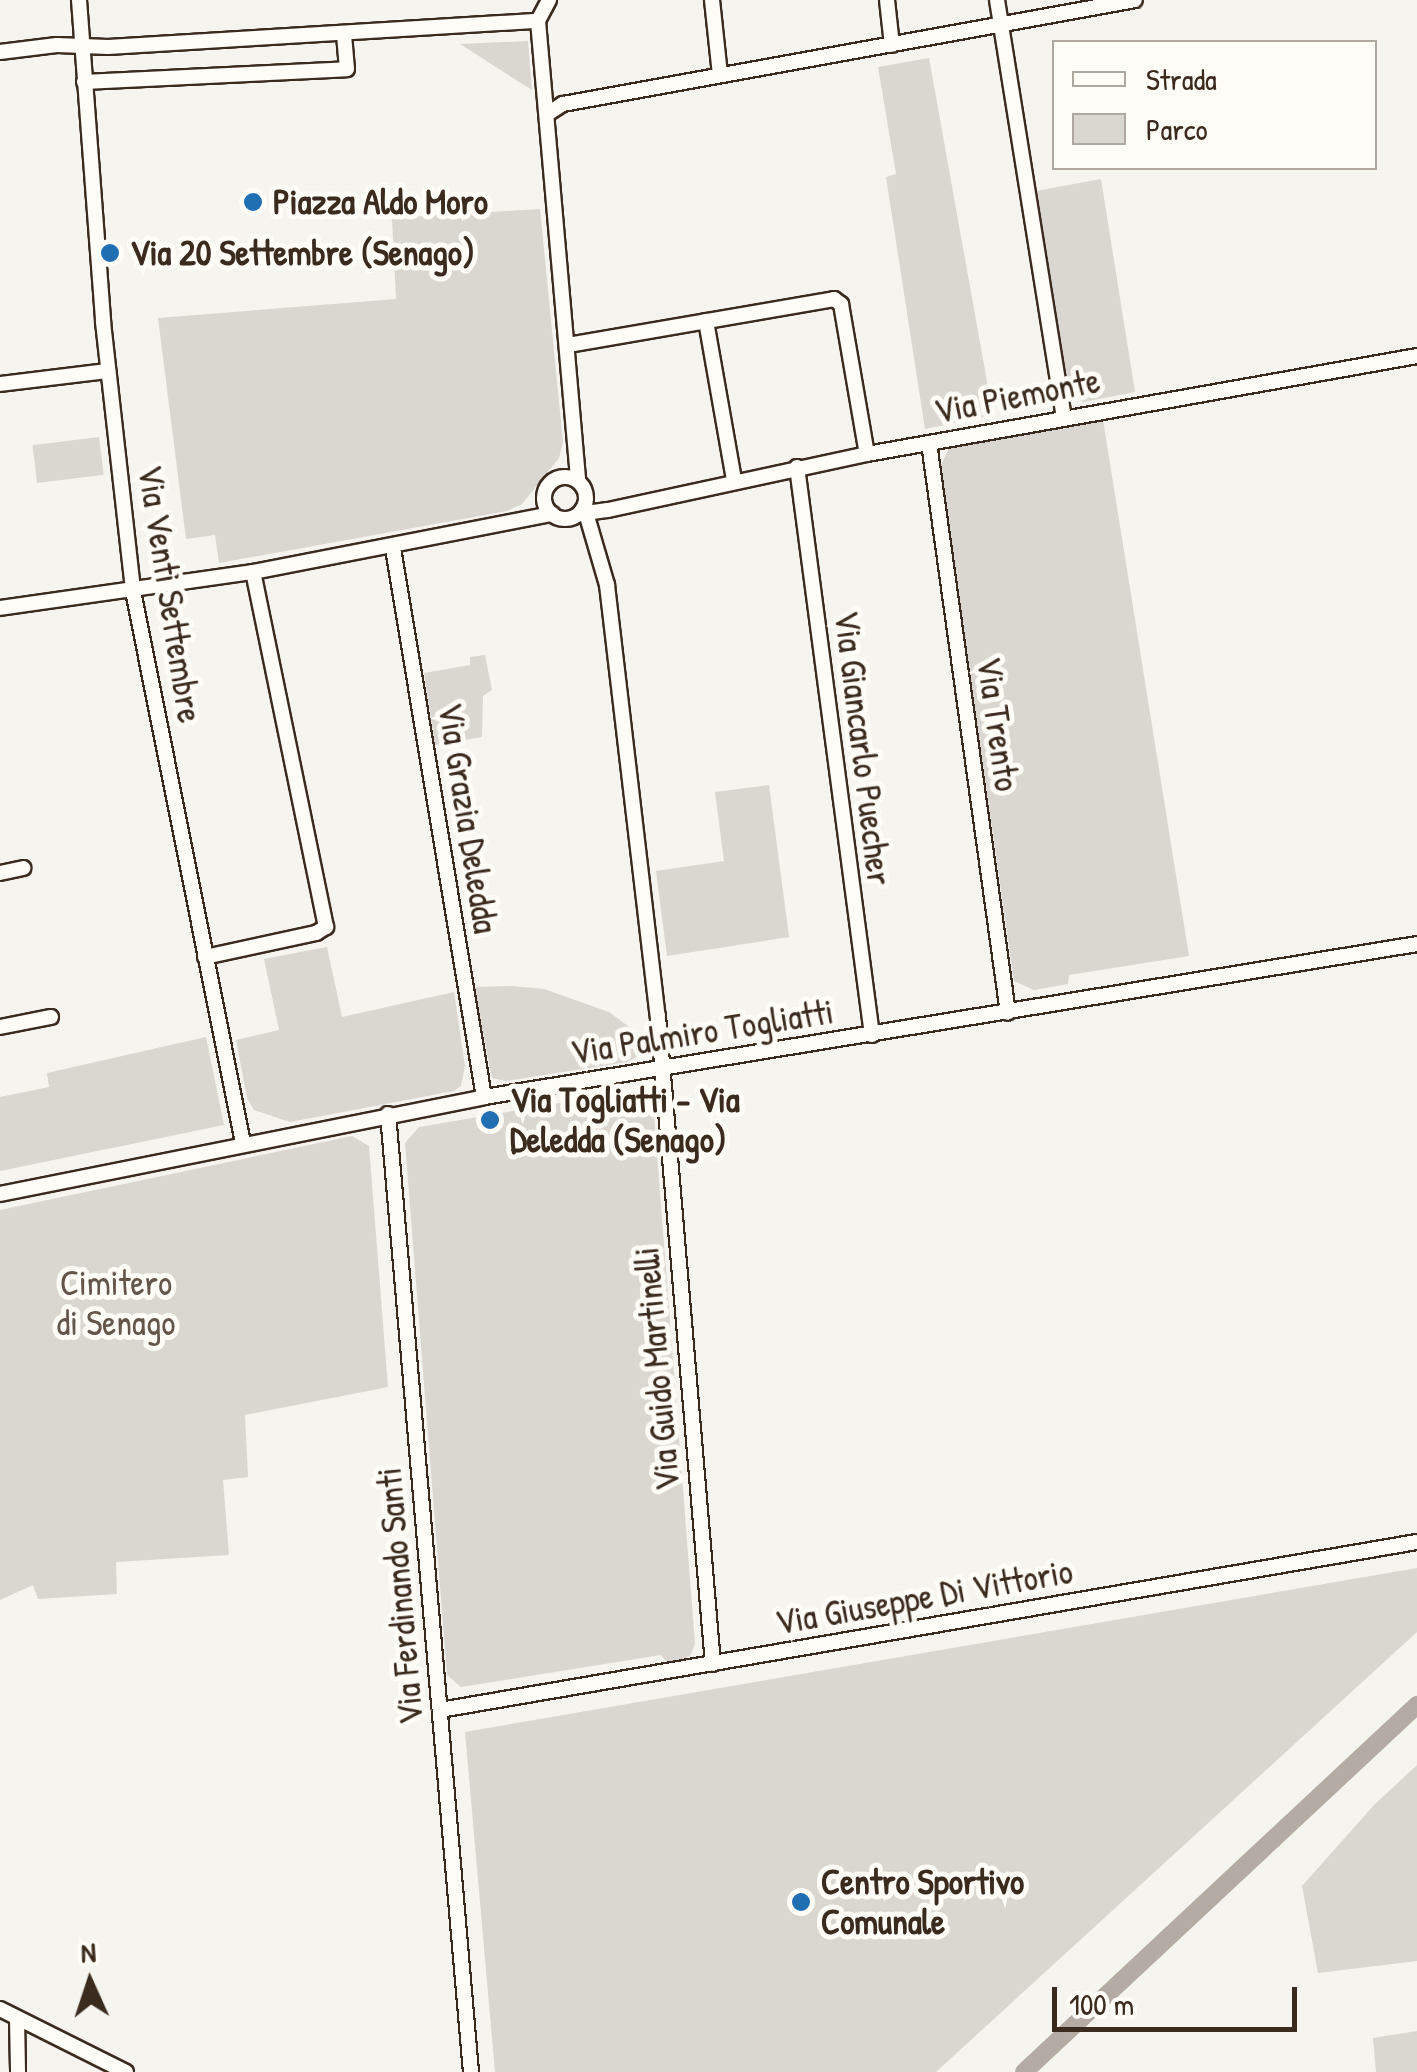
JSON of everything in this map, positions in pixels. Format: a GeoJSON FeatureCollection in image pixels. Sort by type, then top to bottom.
{"type":"FeatureCollection","features":[{"type":"Feature","properties":{"kind":"street","name":"Via Venti Settembre"},"geometry":{"type":"LineString","coordinates":[[79,0],[108,371],[133,591],[244,1143]]}},
{"type":"Feature","properties":{"kind":"street"},"geometry":{"type":"LineString","coordinates":[[549,0],[538,21],[575,445],[586,497],[584,511],[569,518]]}},
{"type":"Feature","properties":{"kind":"street"},"geometry":{"type":"LineString","coordinates":[[712,0],[720,76]]}},
{"type":"Feature","properties":{"kind":"street"},"geometry":{"type":"LineString","coordinates":[[887,0],[892,44]]}},
{"type":"Feature","properties":{"kind":"street"},"geometry":{"type":"LineString","coordinates":[[997,0],[1064,417]]}},
{"type":"Feature","properties":{"kind":"street"},"geometry":{"type":"LineString","coordinates":[[549,113],[562,104],[1000,24],[1051,8],[1136,0]]}},
{"type":"Feature","properties":{"kind":"street"},"geometry":{"type":"LineString","coordinates":[[0,52],[57,45],[344,34],[538,21]]}},
{"type":"Feature","properties":{"kind":"street"},"geometry":{"type":"LineString","coordinates":[[84,82],[346,68],[344,34]]}},
{"type":"Feature","properties":{"kind":"street"},"geometry":{"type":"LineString","coordinates":[[568,345],[834,299],[841,304],[867,454]]}},
{"type":"Feature","properties":{"kind":"street"},"geometry":{"type":"LineString","coordinates":[[706,321],[734,480]]}},
{"type":"Feature","properties":{"kind":"street","name":"Via Piemonte"},"geometry":{"type":"LineString","coordinates":[[584,511],[929,442],[1417,356]]}},
{"type":"Feature","properties":{"kind":"street"},"geometry":{"type":"LineString","coordinates":[[0,384],[108,371]]}},
{"type":"Feature","properties":{"kind":"street","name":"Via Trento"},"geometry":{"type":"LineString","coordinates":[[929,442],[1008,1013]]}},
{"type":"Feature","properties":{"kind":"street"},"geometry":{"type":"LineString","coordinates":[[548,507],[546,489],[559,478],[575,445]]}},
{"type":"Feature","properties":{"kind":"street","name":"Via Giancarlo Puecher"},"geometry":{"type":"LineString","coordinates":[[797,468],[872,1035]]}},
{"type":"Feature","properties":{"kind":"street"},"geometry":{"type":"LineString","coordinates":[[559,478],[580,483],[609,502],[624,505]]}},
{"type":"Feature","properties":{"kind":"street"},"geometry":{"type":"LineString","coordinates":[[548,507],[569,518],[597,545],[603,522],[624,505]]}},
{"type":"Feature","properties":{"kind":"street"},"geometry":{"type":"LineString","coordinates":[[0,608],[133,591],[393,548],[516,522],[548,507]]}},
{"type":"Feature","properties":{"kind":"street","name":"Via Guido Martinelli"},"geometry":{"type":"LineString","coordinates":[[584,511],[606,585],[661,1068],[713,1664]]}},
{"type":"Feature","properties":{"kind":"street","name":"Via Grazia Deledda"},"geometry":{"type":"LineString","coordinates":[[393,548],[484,1097]]}},
{"type":"Feature","properties":{"kind":"street"},"geometry":{"type":"LineString","coordinates":[[205,957],[316,933],[326,926],[253,572]]}},
{"type":"Feature","properties":{"kind":"street"},"geometry":{"type":"LineString","coordinates":[[0,873],[23,868]]}},
{"type":"Feature","properties":{"kind":"street","name":"Via Palmiro Togliatti"},"geometry":{"type":"LineString","coordinates":[[0,1194],[484,1097],[1417,944]]}},
{"type":"Feature","properties":{"kind":"street"},"geometry":{"type":"LineString","coordinates":[[0,1027],[51,1017]]}},
{"type":"Feature","properties":{"kind":"street","name":"Via Ferdinando Santi"},"geometry":{"type":"LineString","coordinates":[[388,1114],[470,2072]]}},
{"type":"Feature","properties":{"kind":"street","name":"Via Giuseppe Di Vittorio"},"geometry":{"type":"LineString","coordinates":[[440,1710],[1417,1542]]}},
{"type":"Feature","properties":{"kind":"street"},"geometry":{"type":"LineString","coordinates":[[0,2009],[126,2072]]}},
{"type":"Feature","properties":{"kind":"street"},"geometry":{"type":"LineString","coordinates":[[17,2018],[18,2072]]}},
{"type":"Feature","properties":{"kind":"green space"},"geometry":{"type":"Polygon","coordinates":[[[528,41],[532,90],[460,44],[528,41]]]}},
{"type":"Feature","properties":{"kind":"green space"},"geometry":{"type":"Polygon","coordinates":[[[929,58],[993,415],[925,429],[886,177],[896,174],[878,67],[929,58]]]}},
{"type":"Feature","properties":{"kind":"green space"},"geometry":{"type":"Polygon","coordinates":[[[1101,179],[1135,392],[1083,402],[1067,392],[1036,191],[1101,179]]]}},
{"type":"Feature","properties":{"kind":"green space"},"geometry":{"type":"Polygon","coordinates":[[[540,209],[563,442],[559,458],[522,504],[507,511],[219,563],[215,535],[186,539],[158,318],[396,299],[392,218],[540,209]]]}},
{"type":"Feature","properties":{"kind":"green space"},"geometry":{"type":"Polygon","coordinates":[[[1103,420],[1189,956],[1069,975],[1068,984],[1034,990],[1014,981],[940,467],[949,448],[1103,420]]]}},
{"type":"Feature","properties":{"kind":"green space"},"geometry":{"type":"Polygon","coordinates":[[[99,437],[104,475],[37,483],[32,445],[99,437]]]}},
{"type":"Feature","properties":{"kind":"green space"},"geometry":{"type":"Polygon","coordinates":[[[485,655],[492,690],[483,696],[482,737],[435,745],[424,673],[470,665],[470,657],[485,655]]]}},
{"type":"Feature","properties":{"kind":"green space"},"geometry":{"type":"Polygon","coordinates":[[[769,785],[789,937],[667,956],[656,871],[724,861],[715,792],[769,785]]]}},
{"type":"Feature","properties":{"kind":"green space"},"geometry":{"type":"Polygon","coordinates":[[[327,947],[342,1017],[454,992],[465,1066],[461,1086],[454,1091],[290,1122],[254,1110],[247,1098],[236,1040],[279,1030],[264,959],[327,947]]]}},
{"type":"Feature","properties":{"kind":"green space"},"geometry":{"type":"Polygon","coordinates":[[[474,987],[544,989],[609,1012],[636,1032],[650,1050],[627,1062],[506,1081],[492,1078],[474,987]]]}},
{"type":"Feature","properties":{"kind":"green space"},"geometry":{"type":"Polygon","coordinates":[[[206,1037],[224,1125],[0,1171],[0,1097],[49,1087],[47,1073],[206,1037]]]}},
{"type":"Feature","properties":{"kind":"green space"},"geometry":{"type":"Polygon","coordinates":[[[635,1090],[653,1102],[695,1644],[690,1656],[669,1665],[661,1655],[461,1687],[447,1675],[405,1143],[419,1127],[635,1090]]]}},
{"type":"Feature","properties":{"kind":"green space","name":"Cimitero di Senago"},"geometry":{"type":"Polygon","coordinates":[[[352,1136],[369,1146],[388,1387],[245,1415],[248,1477],[223,1480],[229,1555],[116,1562],[117,1594],[38,1599],[33,1585],[0,1600],[0,1210],[352,1136]]]}},
{"type":"Feature","properties":{"kind":"green space","name":"Centro Sportivo Comunale"},"geometry":{"type":"Polygon","coordinates":[[[1417,1568],[1417,1632],[936,2072],[495,2072],[465,1732],[1417,1568]]]}},
{"type":"Feature","properties":{"kind":"green space"},"geometry":{"type":"Polygon","coordinates":[[[1417,1765],[1417,1961],[1318,1973],[1302,1886],[1374,1805],[1417,1765]]]}},
{"type":"Feature","properties":{"kind":"green space"},"geometry":{"type":"Polygon","coordinates":[[[1417,2031],[1417,2072],[1376,2072],[1373,2038],[1417,2031]]]}},
{"type":"Feature","properties":{"kind":"waterway"},"geometry":{"type":"LineString","coordinates":[[1024,2072],[1417,1705]]}},
{"type":"Feature","properties":{"kind":"place","name":"Piazza Aldo Moro"},"geometry":{"type":"Point","coordinates":[253,202]}},
{"type":"Feature","properties":{"kind":"place","name":"Via 20 Settembre (Senago)"},"geometry":{"type":"Point","coordinates":[110,253]}},
{"type":"Feature","properties":{"kind":"place","name":"Via Togliatti - Via Deledda (Senago)"},"geometry":{"type":"Point","coordinates":[490,1120]}},
{"type":"Feature","properties":{"kind":"place","name":"Centro Sportivo Comunale"},"geometry":{"type":"Point","coordinates":[801,1902]}}]}
